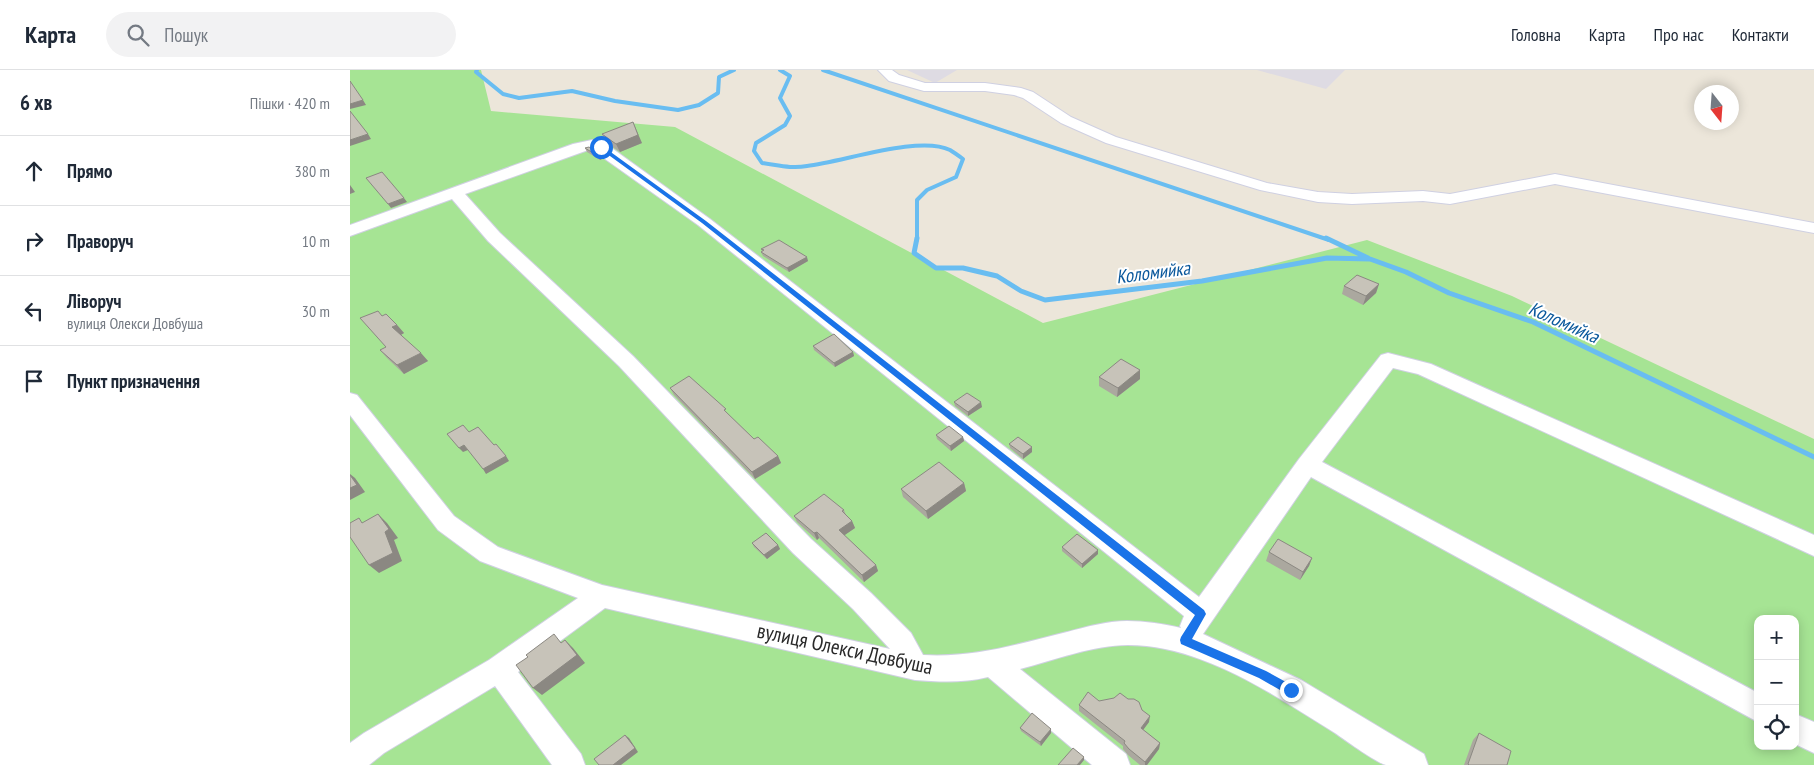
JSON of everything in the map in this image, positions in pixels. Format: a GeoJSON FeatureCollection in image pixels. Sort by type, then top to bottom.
{"type":"FeatureCollection","features":[{"type":"Feature","properties":{"kind":"street"},"geometry":{"type":"LineString","coordinates":[[884,70],[894,78],[924,87],[985,87],[1028,95],[1066,120],[1138,149],[1265,187],[1311,196],[1352,198],[1423,196],[1450,199],[1555,179],[1814,228]]}},
{"type":"Feature","properties":{"kind":"street"},"geometry":{"type":"LineString","coordinates":[[350,231],[578,147],[592,144],[601,147],[704,222],[1201,614]]}},
{"type":"Feature","properties":{"kind":"street"},"geometry":{"type":"LineString","coordinates":[[456,193],[494,237],[626,361],[802,546],[902,642],[915,666]]}},
{"type":"Feature","properties":{"kind":"street"},"geometry":{"type":"LineString","coordinates":[[1185,640],[1201,614],[1307,465],[1388,360],[1424,369],[1814,546]]}},
{"type":"Feature","properties":{"kind":"street","name":"вулиця Олекси Довбуша"},"geometry":{"type":"LineString","coordinates":[[350,400],[446,523],[456,532],[494,556],[602,596],[915,666],[960,669],[994,664],[1098,637],[1141,633],[1185,640],[1291,690],[1413,765]]}},
{"type":"Feature","properties":{"kind":"street"},"geometry":{"type":"LineString","coordinates":[[1307,465],[1754,706]]}},
{"type":"Feature","properties":{"kind":"street"},"geometry":{"type":"LineString","coordinates":[[350,761],[374,743],[499,669],[602,596]]}},
{"type":"Feature","properties":{"kind":"street"},"geometry":{"type":"LineString","coordinates":[[994,664],[1115,765]]}},
{"type":"Feature","properties":{"kind":"street"},"geometry":{"type":"LineString","coordinates":[[499,669],[570,765]]}},
{"type":"Feature","properties":{"kind":"street"},"geometry":{"type":"LineString","coordinates":[[1799,730],[1814,738]]}},
{"type":"Feature","properties":{"kind":"shaded area"},"geometry":{"type":"Polygon","coordinates":[[[907,70],[957,70],[935,83],[907,70]]]}},
{"type":"Feature","properties":{"kind":"shaded area"},"geometry":{"type":"Polygon","coordinates":[[[1257,70],[1345,70],[1326,89],[1257,70]]]}},
{"type":"Feature","properties":{"kind":"green space"},"geometry":{"type":"Polygon","coordinates":[[[350,70],[481,70],[491,111],[675,127],[1043,323],[1367,240],[1512,296],[1814,439],[1814,765],[350,765],[350,70]]]}},
{"type":"Feature","properties":{"kind":"building"},"geometry":{"type":"Polygon","coordinates":[[[350,81],[363,100],[350,104],[350,81]]]}},
{"type":"Feature","properties":{"kind":"building"},"geometry":{"type":"Polygon","coordinates":[[[350,111],[368,134],[350,140],[350,111]]]}},
{"type":"Feature","properties":{"kind":"building"},"geometry":{"type":"Polygon","coordinates":[[[633,122],[638,135],[616,144],[602,134],[633,122]]]}},
{"type":"Feature","properties":{"kind":"building"},"geometry":{"type":"Polygon","coordinates":[[[589,147],[600,155],[598,156],[585,148],[589,147]]]}},
{"type":"Feature","properties":{"kind":"building"},"geometry":{"type":"Polygon","coordinates":[[[382,172],[404,198],[388,204],[366,178],[382,172]]]}},
{"type":"Feature","properties":{"kind":"building"},"geometry":{"type":"Polygon","coordinates":[[[779,240],[807,257],[787,268],[761,252],[764,250],[761,249],[779,240]]]}},
{"type":"Feature","properties":{"kind":"building"},"geometry":{"type":"Polygon","coordinates":[[[1357,275],[1379,284],[1366,296],[1344,286],[1357,275]]]}},
{"type":"Feature","properties":{"kind":"building"},"geometry":{"type":"Polygon","coordinates":[[[378,311],[382,316],[386,314],[397,325],[392,327],[421,353],[397,365],[380,350],[386,347],[360,318],[378,311]]]}},
{"type":"Feature","properties":{"kind":"building"},"geometry":{"type":"Polygon","coordinates":[[[834,334],[853,352],[834,363],[813,346],[834,334]]]}},
{"type":"Feature","properties":{"kind":"building"},"geometry":{"type":"Polygon","coordinates":[[[1121,359],[1140,370],[1118,388],[1099,377],[1121,359]]]}},
{"type":"Feature","properties":{"kind":"building"},"geometry":{"type":"Polygon","coordinates":[[[689,376],[726,409],[724,410],[754,439],[758,437],[778,456],[752,472],[670,388],[689,376]]]}},
{"type":"Feature","properties":{"kind":"building"},"geometry":{"type":"Polygon","coordinates":[[[967,393],[981,402],[968,412],[954,402],[967,393]]]}},
{"type":"Feature","properties":{"kind":"building"},"geometry":{"type":"Polygon","coordinates":[[[463,425],[469,432],[478,427],[506,456],[483,469],[464,445],[459,448],[447,434],[463,425]]]}},
{"type":"Feature","properties":{"kind":"building"},"geometry":{"type":"Polygon","coordinates":[[[949,426],[963,437],[950,446],[936,435],[949,426]]]}},
{"type":"Feature","properties":{"kind":"building"},"geometry":{"type":"Polygon","coordinates":[[[1018,437],[1032,447],[1023,454],[1009,444],[1018,437]]]}},
{"type":"Feature","properties":{"kind":"building"},"geometry":{"type":"Polygon","coordinates":[[[939,462],[964,483],[926,511],[901,489],[939,462]]]}},
{"type":"Feature","properties":{"kind":"building"},"geometry":{"type":"Polygon","coordinates":[[[350,475],[357,485],[350,488],[350,475]]]}},
{"type":"Feature","properties":{"kind":"building"},"geometry":{"type":"Polygon","coordinates":[[[824,494],[844,510],[842,511],[852,521],[839,530],[876,565],[862,575],[817,532],[814,533],[794,516],[824,494]]]}},
{"type":"Feature","properties":{"kind":"building"},"geometry":{"type":"Polygon","coordinates":[[[378,514],[389,529],[385,532],[393,553],[369,565],[350,537],[350,523],[359,518],[362,523],[378,514]]]}},
{"type":"Feature","properties":{"kind":"building"},"geometry":{"type":"Polygon","coordinates":[[[766,533],[778,545],[764,555],[752,543],[766,533]]]}},
{"type":"Feature","properties":{"kind":"building"},"geometry":{"type":"Polygon","coordinates":[[[1077,534],[1098,550],[1082,564],[1062,547],[1077,534]]]}},
{"type":"Feature","properties":{"kind":"building"},"geometry":{"type":"Polygon","coordinates":[[[1278,539],[1312,558],[1303,572],[1269,552],[1278,539]]]}},
{"type":"Feature","properties":{"kind":"building"},"geometry":{"type":"Polygon","coordinates":[[[554,634],[561,643],[565,640],[577,655],[533,688],[516,665],[554,634]]]}},
{"type":"Feature","properties":{"kind":"building"},"geometry":{"type":"Polygon","coordinates":[[[1088,692],[1099,701],[1114,698],[1120,693],[1128,699],[1134,699],[1139,702],[1142,710],[1150,716],[1141,728],[1160,743],[1145,762],[1129,749],[1124,743],[1125,741],[1079,705],[1088,692]]]}},
{"type":"Feature","properties":{"kind":"building"},"geometry":{"type":"Polygon","coordinates":[[[1032,713],[1051,729],[1040,742],[1020,728],[1032,713]]]}},
{"type":"Feature","properties":{"kind":"building"},"geometry":{"type":"Polygon","coordinates":[[[1479,733],[1511,751],[1507,765],[1468,764],[1479,733]]]}},
{"type":"Feature","properties":{"kind":"building"},"geometry":{"type":"Polygon","coordinates":[[[625,735],[635,748],[613,765],[599,765],[594,759],[625,735]]]}},
{"type":"Feature","properties":{"kind":"building"},"geometry":{"type":"Polygon","coordinates":[[[1073,748],[1084,757],[1077,765],[1058,765],[1073,748]]]}},
{"type":"Feature","properties":{"kind":"waterway","name":"Коломийка"},"geometry":{"type":"LineString","coordinates":[[477,70],[476,72],[503,94],[519,98],[572,91],[615,101],[678,110],[699,105],[718,93],[719,77],[734,70]]}},
{"type":"Feature","properties":{"kind":"waterway","name":"Коломийка"},"geometry":{"type":"LineString","coordinates":[[780,70],[790,76],[780,98],[790,116],[785,125],[756,143],[754,151],[762,163],[801,167],[901,147],[920,146],[936,146],[950,150],[963,159],[956,177],[927,190],[917,200],[917,238]]}},
{"type":"Feature","properties":{"kind":"waterway"},"geometry":{"type":"LineString","coordinates":[[823,70],[1329,240]]}},
{"type":"Feature","properties":{"kind":"waterway","name":"Коломийка"},"geometry":{"type":"LineString","coordinates":[[917,238],[914,253],[936,268],[963,268],[997,276],[1021,291],[1045,300],[1202,281],[1327,258],[1370,259],[1406,272],[1449,293],[1533,322],[1814,457]]}},
{"type":"Feature","properties":{"kind":"waterway"},"geometry":{"type":"LineString","coordinates":[[1326,238],[1368,258]]}},
{"type":"Feature","properties":{"kind":"route"},"geometry":{"type":"LineString","coordinates":[[601,147],[704,222],[1201,614],[1185,640],[1291,690]]}}]}
